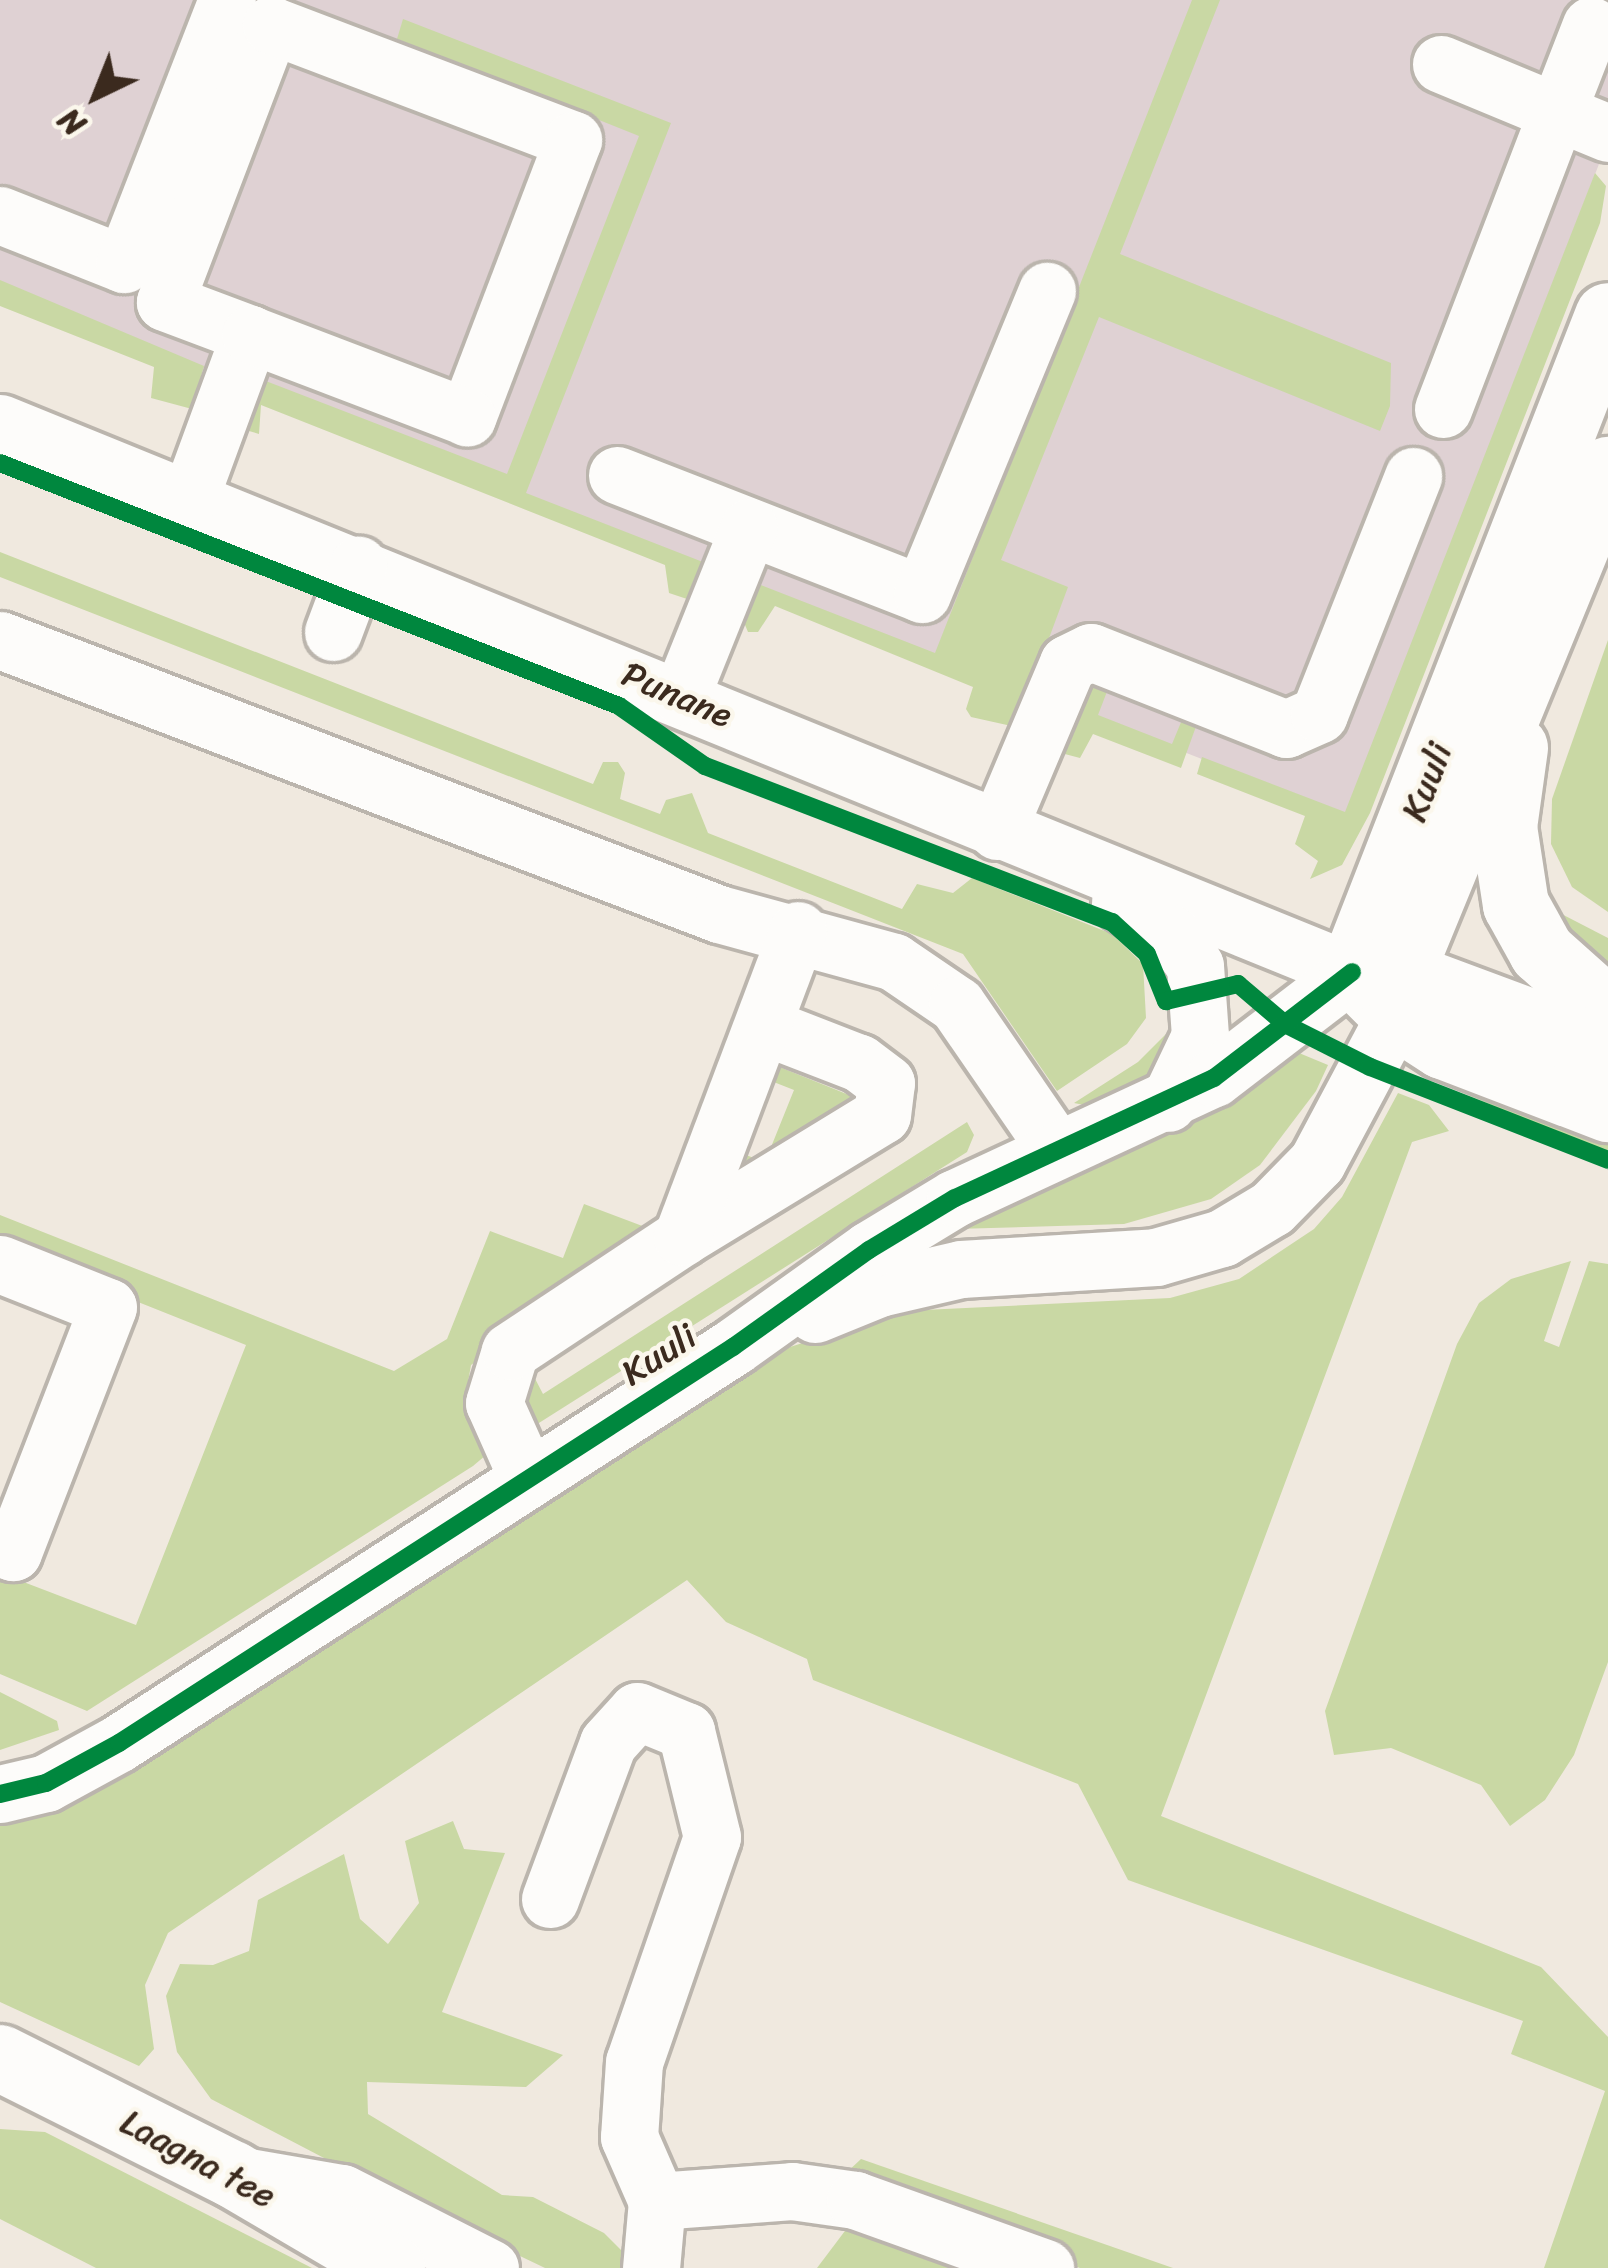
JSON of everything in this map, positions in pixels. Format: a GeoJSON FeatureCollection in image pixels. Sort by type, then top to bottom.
{"type":"FeatureCollection","features":[{"type":"Feature","properties":{"kind":"main road","name":"Kuuli"},"geometry":{"type":"LineString","coordinates":[[1383,987],[1608,316]]}},
{"type":"Feature","properties":{"kind":"main road","name":"Kuuli"},"geometry":{"type":"LineString","coordinates":[[1383,987],[1494,737],[1532,665],[1608,470]]}},
{"type":"Feature","properties":{"kind":"main road"},"geometry":{"type":"LineString","coordinates":[[1532,665],[1506,787],[1506,866],[1542,952],[1608,1011]]}},
{"type":"Feature","properties":{"kind":"main road","name":"Punane"},"geometry":{"type":"LineString","coordinates":[[1383,987],[1608,1051]]}},
{"type":"Feature","properties":{"kind":"main road","name":"Punane"},"geometry":{"type":"LineString","coordinates":[[1383,987],[1443,1046],[1608,1109]]}},
{"type":"Feature","properties":{"kind":"main road","name":"Laagna tee"},"geometry":{"type":"LineString","coordinates":[[0,2058],[232,2174],[392,2268]]}},
{"type":"Feature","properties":{"kind":"street"},"geometry":{"type":"LineString","coordinates":[[0,215],[124,264],[227,0]]}},
{"type":"Feature","properties":{"kind":"street"},"geometry":{"type":"LineString","coordinates":[[272,25],[573,140],[467,417],[250,334],[165,302],[272,25]]}},
{"type":"Feature","properties":{"kind":"street"},"geometry":{"type":"LineString","coordinates":[[1443,409],[1582,122],[1591,25]]}},
{"type":"Feature","properties":{"kind":"street"},"geometry":{"type":"LineString","coordinates":[[1441,64],[1582,122]]}},
{"type":"Feature","properties":{"kind":"street"},"geometry":{"type":"LineString","coordinates":[[616,475],[922,594],[1047,291]]}},
{"type":"Feature","properties":{"kind":"street"},"geometry":{"type":"LineString","coordinates":[[190,497],[250,334]]}},
{"type":"Feature","properties":{"kind":"street","name":"Punane"},"geometry":{"type":"LineString","coordinates":[[0,423],[681,696],[1383,987]]}},
{"type":"Feature","properties":{"kind":"street"},"geometry":{"type":"LineString","coordinates":[[1168,1103],[1200,1036],[1195,966],[1172,934],[1143,913],[998,831],[1068,663],[1090,652],[1286,729],[1319,714],[1413,476]]}},
{"type":"Feature","properties":{"kind":"street"},"geometry":{"type":"LineString","coordinates":[[681,696],[749,526]]}},
{"type":"Feature","properties":{"kind":"street"},"geometry":{"type":"LineString","coordinates":[[333,632],[358,565]]}},
{"type":"Feature","properties":{"kind":"street"},"geometry":{"type":"LineString","coordinates":[[0,640],[719,914],[798,930],[894,962],[957,1005],[1056,1148]]}},
{"type":"Feature","properties":{"kind":"street"},"geometry":{"type":"LineString","coordinates":[[682,1237],[766,1027],[798,930]]}},
{"type":"Feature","properties":{"kind":"street","name":"Kuuli"},"geometry":{"type":"LineString","coordinates":[[0,1794],[46,1783],[119,1742],[733,1347],[868,1250],[1056,1148],[1168,1103],[1383,987]]}},
{"type":"Feature","properties":{"kind":"street","name":"Kuuli"},"geometry":{"type":"LineString","coordinates":[[733,1347],[879,1288],[961,1269],[1156,1256],[1222,1238],[1272,1208],[1317,1162],[1383,987]]}},
{"type":"Feature","properties":{"kind":"street"},"geometry":{"type":"LineString","coordinates":[[528,1478],[494,1402],[510,1351],[682,1237],[882,1115],[886,1083],[873,1073],[766,1027]]}},
{"type":"Feature","properties":{"kind":"street"},"geometry":{"type":"LineString","coordinates":[[0,1264],[108,1306],[13,1552],[0,1548]]}},
{"type":"Feature","properties":{"kind":"street"},"geometry":{"type":"LineString","coordinates":[[550,1900],[608,1743],[637,1711],[686,1731],[712,1837],[632,2079],[629,2137],[657,2201],[651,2268]]}},
{"type":"Feature","properties":{"kind":"street"},"geometry":{"type":"LineString","coordinates":[[232,2174],[342,2193],[490,2268]]}},
{"type":"Feature","properties":{"kind":"street"},"geometry":{"type":"LineString","coordinates":[[657,2201],[792,2191],[855,2200],[1045,2268]]}},
{"type":"Feature","properties":{"kind":"shaded area"},"geometry":{"type":"Polygon","coordinates":[[[0,0],[1608,0],[1608,141],[1345,815],[0,289],[0,0]]]}},
{"type":"Feature","properties":{"kind":"green space"},"geometry":{"type":"Polygon","coordinates":[[[1192,0],[1220,0],[1120,254],[1391,363],[1390,406],[1380,431],[1099,317],[1001,560],[1068,587],[1016,727],[971,717],[966,709],[973,687],[775,606],[758,632],[748,632],[740,613],[758,584],[935,653],[1192,0]]]}},
{"type":"Feature","properties":{"kind":"green space"},"geometry":{"type":"Polygon","coordinates":[[[403,19],[671,123],[526,493],[708,564],[693,601],[669,593],[665,565],[261,405],[259,434],[242,429],[258,378],[507,474],[639,136],[397,39],[403,19]]]}},
{"type":"Feature","properties":{"kind":"green space"},"geometry":{"type":"Polygon","coordinates":[[[1595,173],[1606,186],[1600,223],[1370,813],[1342,865],[1310,879],[1318,861],[1295,844],[1305,816],[1197,774],[1202,757],[1345,812],[1595,173]]]}},
{"type":"Feature","properties":{"kind":"green space"},"geometry":{"type":"Polygon","coordinates":[[[0,280],[204,366],[192,409],[151,398],[154,367],[0,306],[0,280]]]}},
{"type":"Feature","properties":{"kind":"green space"},"geometry":{"type":"Polygon","coordinates":[[[0,552],[593,784],[603,762],[618,762],[625,773],[620,799],[660,814],[666,800],[692,793],[708,833],[902,909],[917,884],[953,893],[972,878],[1112,934],[1143,964],[1146,1018],[1127,1044],[1057,1091],[963,954],[0,577],[0,552]]]}},
{"type":"Feature","properties":{"kind":"green space"},"geometry":{"type":"Polygon","coordinates":[[[1608,640],[1608,912],[1572,887],[1551,844],[1552,799],[1608,640]]]}},
{"type":"Feature","properties":{"kind":"green space"},"geometry":{"type":"Polygon","coordinates":[[[1093,685],[1108,689],[1098,715],[1172,744],[1184,715],[1198,721],[1181,768],[1093,734],[1080,758],[1061,753],[1078,692],[1093,685]]]}},
{"type":"Feature","properties":{"kind":"green space"},"geometry":{"type":"Polygon","coordinates":[[[1550,908],[1608,938],[1608,993],[1550,908]]]}},
{"type":"Feature","properties":{"kind":"green space"},"geometry":{"type":"Polygon","coordinates":[[[1172,1028],[1169,1070],[1099,1108],[1074,1103],[1138,1062],[1172,1028]]]}},
{"type":"Feature","properties":{"kind":"green space"},"geometry":{"type":"Polygon","coordinates":[[[1287,1048],[1328,1065],[1316,1091],[1260,1165],[1211,1199],[1124,1224],[955,1229],[1287,1048]]]}},
{"type":"Feature","properties":{"kind":"green space"},"geometry":{"type":"Polygon","coordinates":[[[777,1066],[859,1099],[746,1182],[734,1163],[738,1152],[765,1162],[794,1090],[766,1079],[777,1066]]]}},
{"type":"Feature","properties":{"kind":"green space"},"geometry":{"type":"Polygon","coordinates":[[[1466,1081],[1608,1137],[1608,1154],[1437,1082],[1466,1081]]]}},
{"type":"Feature","properties":{"kind":"green space"},"geometry":{"type":"Polygon","coordinates":[[[1398,1093],[1429,1105],[1449,1131],[1412,1142],[1161,1816],[1541,1967],[1608,2037],[1608,2268],[1544,2268],[1605,2091],[1511,2054],[1523,2021],[1128,1880],[1078,1784],[813,1680],[807,1659],[726,1622],[687,1580],[168,1933],[145,1985],[154,2049],[139,2066],[0,2002],[0,1823],[56,1808],[732,1377],[790,1347],[903,1311],[1170,1298],[1239,1279],[1314,1229],[1342,1197],[1398,1093]]]}},
{"type":"Feature","properties":{"kind":"green space"},"geometry":{"type":"Polygon","coordinates":[[[967,1122],[974,1135],[967,1152],[531,1428],[516,1384],[530,1369],[543,1394],[967,1122]]]}},
{"type":"Feature","properties":{"kind":"green space"},"geometry":{"type":"Polygon","coordinates":[[[584,1204],[653,1230],[471,1365],[465,1399],[486,1455],[473,1466],[87,1711],[0,1674],[0,1573],[136,1625],[246,1345],[0,1247],[0,1215],[394,1371],[447,1339],[490,1231],[563,1258],[584,1204]]]}},
{"type":"Feature","properties":{"kind":"green space"},"geometry":{"type":"Polygon","coordinates":[[[1571,1261],[1544,1341],[1559,1347],[1589,1261],[1608,1264],[1608,1662],[1574,1755],[1545,1800],[1510,1826],[1481,1785],[1391,1748],[1334,1755],[1325,1711],[1457,1344],[1479,1303],[1511,1279],[1571,1261]]]}},
{"type":"Feature","properties":{"kind":"green space"},"geometry":{"type":"Polygon","coordinates":[[[0,1692],[57,1721],[59,1730],[0,1750],[0,1692]]]}},
{"type":"Feature","properties":{"kind":"green space"},"geometry":{"type":"Polygon","coordinates":[[[453,1821],[464,1849],[505,1853],[442,2012],[563,2055],[526,2087],[367,2082],[368,2114],[502,2195],[533,2197],[604,2233],[626,2255],[620,2268],[545,2268],[418,2207],[211,2099],[177,2052],[166,1996],[180,1964],[213,1965],[249,1951],[258,1900],[344,1854],[360,1919],[388,1944],[419,1903],[405,1841],[453,1821]]]}},
{"type":"Feature","properties":{"kind":"green space"},"geometry":{"type":"Polygon","coordinates":[[[0,2129],[45,2132],[312,2268],[96,2268],[0,2219],[0,2129]]]}},
{"type":"Feature","properties":{"kind":"green space"},"geometry":{"type":"Polygon","coordinates":[[[861,2159],[1173,2268],[1080,2268],[854,2187],[844,2175],[861,2159]]]}},
{"type":"Feature","properties":{"kind":"green space"},"geometry":{"type":"Polygon","coordinates":[[[860,2211],[1014,2268],[817,2268],[860,2211]]]}},
{"type":"Feature","properties":{"kind":"cycle path"},"geometry":{"type":"LineString","coordinates":[[0,463],[619,706],[705,766],[1112,922],[1147,954],[1166,1001],[1238,984],[1285,1024],[1370,1067],[1608,1160]]}},
{"type":"Feature","properties":{"kind":"cycle path"},"geometry":{"type":"LineString","coordinates":[[0,1794],[46,1783],[119,1743],[955,1198],[1214,1078],[1352,972]]}}]}
